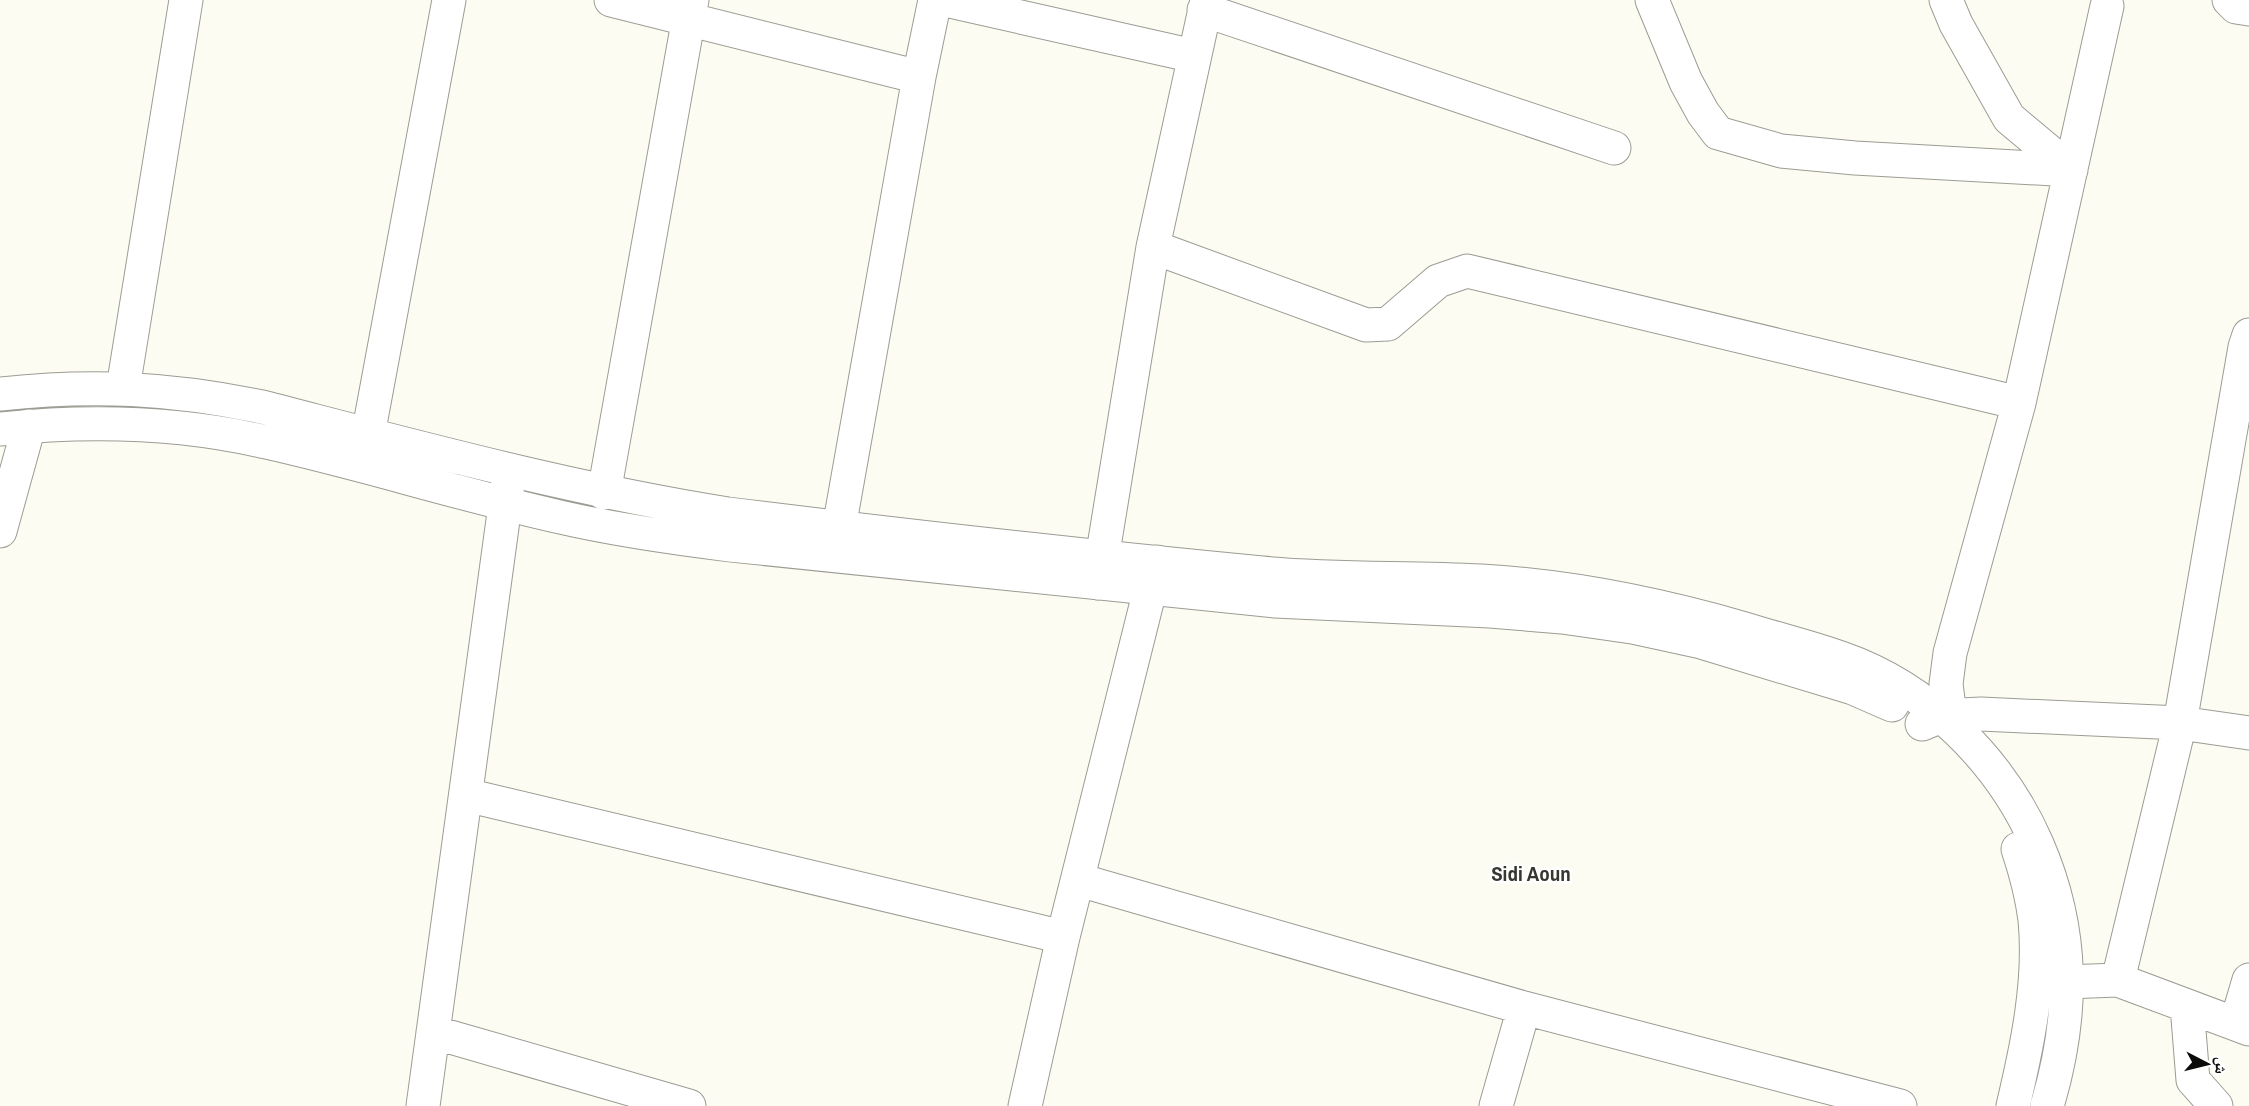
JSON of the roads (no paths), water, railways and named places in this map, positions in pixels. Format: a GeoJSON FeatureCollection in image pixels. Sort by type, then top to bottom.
{"type":"FeatureCollection","features":[{"type":"Feature","properties":{"kind":"street"},"geometry":{"type":"LineString","coordinates":[[123,388],[186,0]]}},
{"type":"Feature","properties":{"kind":"street"},"geometry":{"type":"LineString","coordinates":[[368,435],[449,0]]}},
{"type":"Feature","properties":{"kind":"street"},"geometry":{"type":"LineString","coordinates":[[611,0],[690,10],[919,77]]}},
{"type":"Feature","properties":{"kind":"street"},"geometry":{"type":"LineString","coordinates":[[839,528],[919,77],[935,0]]}},
{"type":"Feature","properties":{"kind":"street"},"geometry":{"type":"LineString","coordinates":[[945,0],[1194,56]]}},
{"type":"Feature","properties":{"kind":"street"},"geometry":{"type":"LineString","coordinates":[[1652,0],[1686,82],[1718,134],[1781,151],[1856,158],[2071,170]]}},
{"type":"Feature","properties":{"kind":"street"},"geometry":{"type":"LineString","coordinates":[[1946,0],[1956,24],[2009,118],[2071,170]]}},
{"type":"Feature","properties":{"kind":"street"},"geometry":{"type":"LineString","coordinates":[[2229,0],[2236,6],[2249,9]]}},
{"type":"Feature","properties":{"kind":"street"},"geometry":{"type":"LineString","coordinates":[[1100,570],[1153,247],[1205,5],[1614,148]]}},
{"type":"Feature","properties":{"kind":"street"},"geometry":{"type":"LineString","coordinates":[[2013,1106],[2030,1021],[2036,959],[2035,920],[2028,881],[2016,844],[2000,810],[1977,777],[1952,748],[1937,718],[1946,684],[1950,653],[2019,403],[2107,6]]}},
{"type":"Feature","properties":{"kind":"street"},"geometry":{"type":"LineString","coordinates":[[604,493],[690,10]]}},
{"type":"Feature","properties":{"kind":"street"},"geometry":{"type":"LineString","coordinates":[[1153,247],[1366,325],[1388,324],[1438,281],[1467,270],[2019,403]]}},
{"type":"Feature","properties":{"kind":"street"},"geometry":{"type":"LineString","coordinates":[[2118,980],[2180,723],[2249,335]]}},
{"type":"Feature","properties":{"kind":"street"},"geometry":{"type":"LineString","coordinates":[[0,394],[41,390],[123,388],[216,398],[604,493],[1100,570]]}},
{"type":"Feature","properties":{"kind":"street"},"geometry":{"type":"LineString","coordinates":[[0,531],[15,428],[100,424],[147,426],[264,441],[560,518],[673,538],[1154,575],[1269,574],[1483,581],[1560,589],[1631,601],[1702,617],[1844,659],[1883,676],[1918,699],[1981,755],[2007,788],[2029,825],[2045,862],[2057,901],[2065,941],[2068,982],[2066,1022],[2060,1062],[2047,1106]]}},
{"type":"Feature","properties":{"kind":"street"},"geometry":{"type":"LineString","coordinates":[[423,1106],[510,471]]}},
{"type":"Feature","properties":{"kind":"street"},"geometry":{"type":"LineString","coordinates":[[1025,1106],[1063,937],[1154,575]]}},
{"type":"Feature","properties":{"kind":"street"},"geometry":{"type":"LineString","coordinates":[[1937,718],[1989,714],[2180,723],[2249,733]]}},
{"type":"Feature","properties":{"kind":"street"},"geometry":{"type":"LineString","coordinates":[[466,795],[1063,937]]}},
{"type":"Feature","properties":{"kind":"street"},"geometry":{"type":"LineString","coordinates":[[1079,880],[1524,1008],[1900,1106]]}},
{"type":"Feature","properties":{"kind":"street"},"geometry":{"type":"LineString","coordinates":[[2034,983],[2118,980],[2242,1026],[2249,980]]}},
{"type":"Feature","properties":{"kind":"street"},"geometry":{"type":"LineString","coordinates":[[2187,1006],[2193,1080],[2216,1106]]}},
{"type":"Feature","properties":{"kind":"street"},"geometry":{"type":"LineString","coordinates":[[1496,1106],[1524,1008]]}},
{"type":"Feature","properties":{"kind":"street"},"geometry":{"type":"LineString","coordinates":[[433,1032],[689,1106]]}},
{"type":"Feature","properties":{"kind":"district","name":"Sidi Aoun"},"geometry":{"type":"Point","coordinates":[1531,874]}}]}
